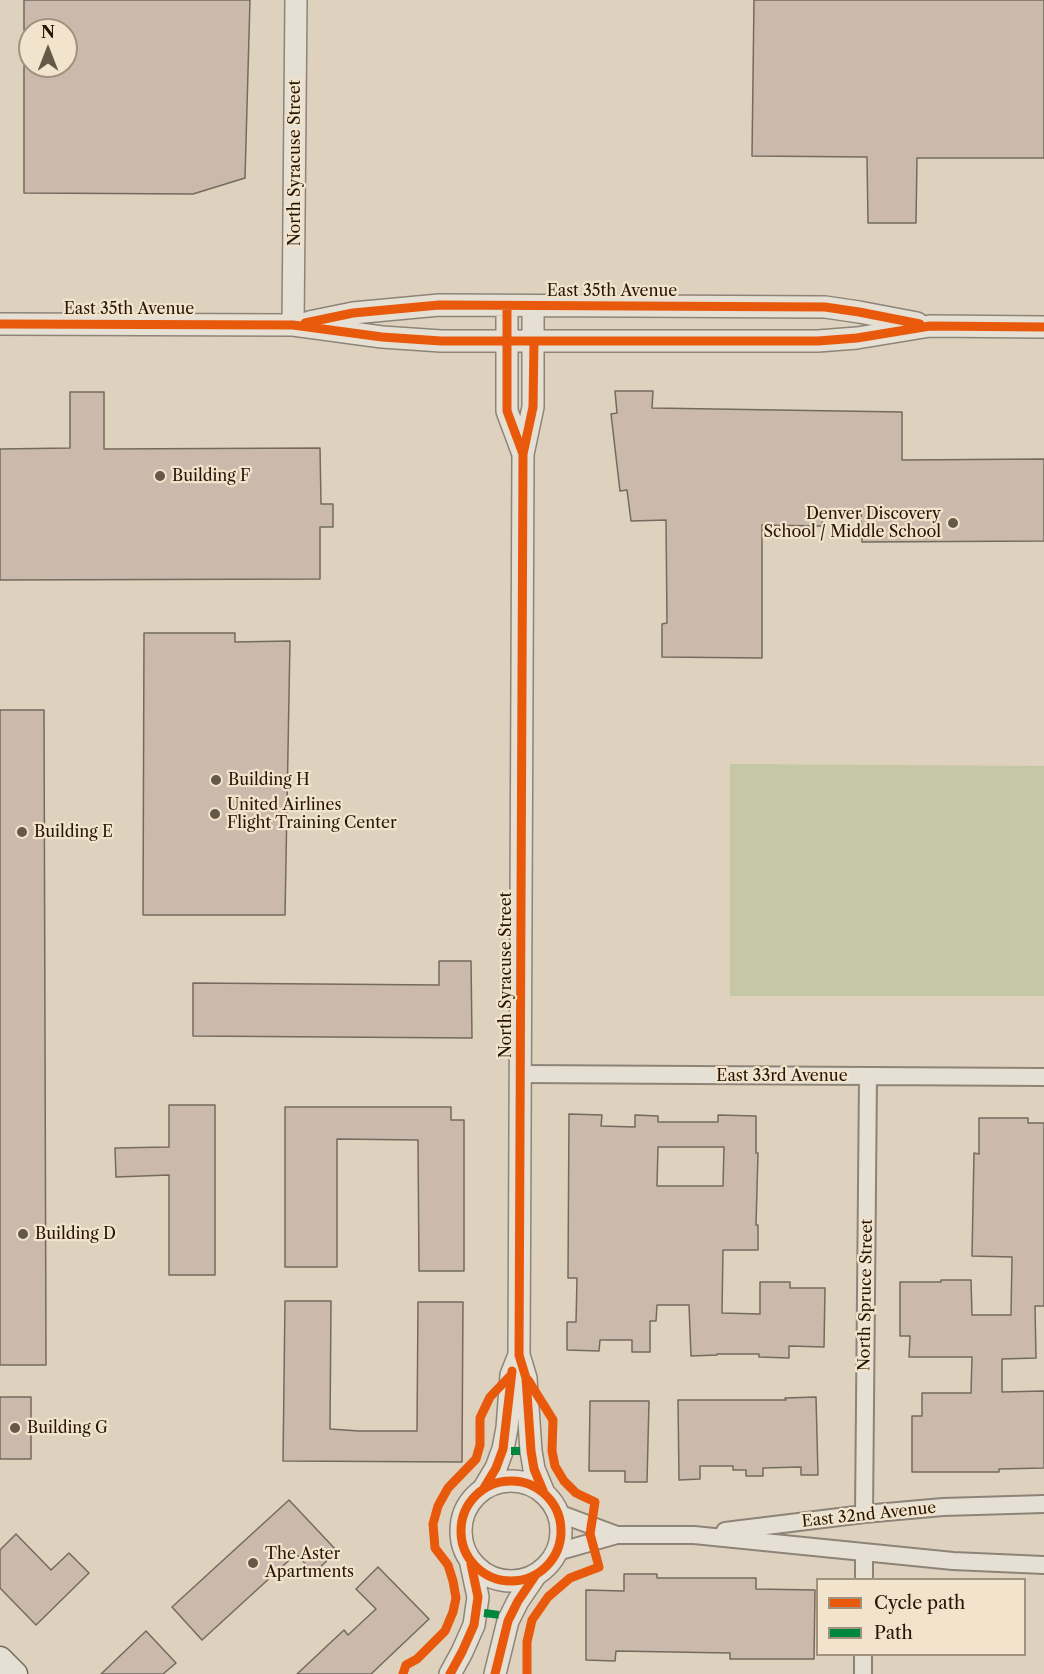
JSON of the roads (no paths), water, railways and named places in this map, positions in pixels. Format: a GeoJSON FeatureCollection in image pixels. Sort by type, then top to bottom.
{"type":"FeatureCollection","features":[{"type":"Feature","properties":{"kind":"main road"},"geometry":{"type":"LineString","coordinates":[[0,1659],[15,1674]]}},
{"type":"Feature","properties":{"kind":"street","name":"North Syracuse Street"},"geometry":{"type":"LineString","coordinates":[[293,325],[296,0]]}},
{"type":"Feature","properties":{"kind":"street","name":"East 35th Avenue"},"geometry":{"type":"LineString","coordinates":[[293,325],[353,314],[440,305],[825,307],[930,326]]}},
{"type":"Feature","properties":{"kind":"street","name":"North Syracuse Street"},"geometry":{"type":"LineString","coordinates":[[507,306],[507,411],[523,454]]}},
{"type":"Feature","properties":{"kind":"street","name":"North Syracuse Street"},"geometry":{"type":"LineString","coordinates":[[533,306],[533,407],[523,454],[519,1355],[526,1378],[534,1469],[544,1493]]}},
{"type":"Feature","properties":{"kind":"street","name":"East 35th Avenue"},"geometry":{"type":"LineString","coordinates":[[0,324],[293,325],[382,337],[441,341],[818,341],[857,338],[930,326],[1044,327]]}},
{"type":"Feature","properties":{"kind":"street","name":"East 33rd Avenue"},"geometry":{"type":"LineString","coordinates":[[520,1074],[1044,1077]]}},
{"type":"Feature","properties":{"kind":"street","name":"North Spruce Street"},"geometry":{"type":"LineString","coordinates":[[864,1514],[868,1076]]}},
{"type":"Feature","properties":{"kind":"street","name":"North Syracuse Street"},"geometry":{"type":"LineString","coordinates":[[484,1488],[496,1468],[503,1449],[511,1375],[519,1355]]}},
{"type":"Feature","properties":{"kind":"street"},"geometry":{"type":"LineString","coordinates":[[450,1674],[474,1625],[478,1597],[471,1563],[463,1549],[459,1532],[462,1515],[471,1499],[484,1488],[499,1482],[515,1480],[531,1484],[544,1493],[558,1513],[561,1537],[557,1552],[548,1566],[535,1576],[508,1621],[495,1674]]}},
{"type":"Feature","properties":{"kind":"street","name":"East 32nd Avenue"},"geometry":{"type":"LineString","coordinates":[[694,1535],[942,1507],[1044,1504]]}},
{"type":"Feature","properties":{"kind":"street","name":"East 32nd Avenue"},"geometry":{"type":"LineString","coordinates":[[558,1513],[617,1535]]}},
{"type":"Feature","properties":{"kind":"street","name":"East 32nd Avenue"},"geometry":{"type":"LineString","coordinates":[[557,1552],[617,1535],[694,1535],[963,1562],[1044,1565]]}},
{"type":"Feature","properties":{"kind":"street"},"geometry":{"type":"LineString","coordinates":[[864,1552],[864,1578]]}},
{"type":"Feature","properties":{"kind":"street"},"geometry":{"type":"LineString","coordinates":[[471,1563],[485,1575],[501,1581],[518,1581],[535,1576]]}},
{"type":"Feature","properties":{"kind":"street"},"geometry":{"type":"LineString","coordinates":[[863,1656],[863,1674]]}},
{"type":"Feature","properties":{"kind":"place","name":"Building F"},"geometry":{"type":"Point","coordinates":[160,476]}},
{"type":"Feature","properties":{"kind":"place","name":"Denver Discovery School / Middle School"},"geometry":{"type":"Point","coordinates":[953,523]}},
{"type":"Feature","properties":{"kind":"place","name":"Building H"},"geometry":{"type":"Point","coordinates":[216,780]}},
{"type":"Feature","properties":{"kind":"place","name":"United Airlines Flight Training Center"},"geometry":{"type":"Point","coordinates":[215,814]}},
{"type":"Feature","properties":{"kind":"place","name":"Building E"},"geometry":{"type":"Point","coordinates":[22,832]}},
{"type":"Feature","properties":{"kind":"place","name":"Building D"},"geometry":{"type":"Point","coordinates":[23,1234]}},
{"type":"Feature","properties":{"kind":"place","name":"Building G"},"geometry":{"type":"Point","coordinates":[15,1428]}},
{"type":"Feature","properties":{"kind":"place","name":"The Aster Apartments"},"geometry":{"type":"Point","coordinates":[253,1563]}}]}
